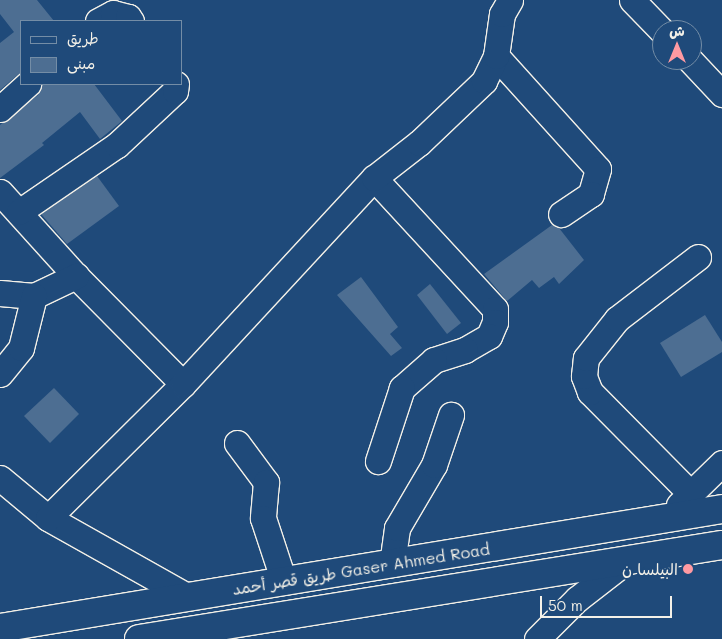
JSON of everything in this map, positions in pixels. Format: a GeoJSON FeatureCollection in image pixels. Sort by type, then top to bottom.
{"type":"FeatureCollection","features":[{"type":"Feature","properties":{"kind":"main road","name":"طريق قصر أحمد Gaser Ahmed Road"},"geometry":{"type":"LineString","coordinates":[[0,628],[722,509]]}},
{"type":"Feature","properties":{"kind":"main road"},"geometry":{"type":"LineString","coordinates":[[139,639],[235,632],[722,545]]}},
{"type":"Feature","properties":{"kind":"street"},"geometry":{"type":"LineString","coordinates":[[48,518],[183,384],[374,178],[418,143],[484,81],[496,56],[502,14],[510,0]]}},
{"type":"Feature","properties":{"kind":"street"},"geometry":{"type":"LineString","coordinates":[[632,0],[652,21]]}},
{"type":"Feature","properties":{"kind":"street"},"geometry":{"type":"LineString","coordinates":[[100,20],[113,13],[129,20]]}},
{"type":"Feature","properties":{"kind":"street"},"geometry":{"type":"LineString","coordinates":[[496,56],[598,169],[592,194],[561,214]]}},
{"type":"Feature","properties":{"kind":"street"},"geometry":{"type":"LineString","coordinates":[[699,70],[722,94]]}},
{"type":"Feature","properties":{"kind":"street"},"geometry":{"type":"LineString","coordinates":[[0,109],[27,85]]}},
{"type":"Feature","properties":{"kind":"street"},"geometry":{"type":"LineString","coordinates":[[19,212],[117,145],[176,91],[176,85]]}},
{"type":"Feature","properties":{"kind":"street"},"geometry":{"type":"LineString","coordinates":[[374,178],[495,309],[495,322],[489,336],[465,350],[434,360],[402,388],[378,461]]}},
{"type":"Feature","properties":{"kind":"street"},"geometry":{"type":"LineString","coordinates":[[0,192],[76,276],[183,384]]}},
{"type":"Feature","properties":{"kind":"street"},"geometry":{"type":"LineString","coordinates":[[690,494],[590,392],[584,376],[586,358],[617,319],[698,256]]}},
{"type":"Feature","properties":{"kind":"street"},"geometry":{"type":"LineString","coordinates":[[0,293],[34,296],[76,276]]}},
{"type":"Feature","properties":{"kind":"street"},"geometry":{"type":"LineString","coordinates":[[0,374],[21,348],[34,296]]}},
{"type":"Feature","properties":{"kind":"street"},"geometry":{"type":"LineString","coordinates":[[392,564],[397,528],[434,465],[451,415]]}},
{"type":"Feature","properties":{"kind":"street"},"geometry":{"type":"LineString","coordinates":[[237,443],[266,482],[263,518],[284,582]]}},
{"type":"Feature","properties":{"kind":"street"},"geometry":{"type":"LineString","coordinates":[[665,519],[722,463]]}},
{"type":"Feature","properties":{"kind":"street"},"geometry":{"type":"LineString","coordinates":[[0,478],[48,518],[189,597]]}},
{"type":"Feature","properties":{"kind":"street"},"geometry":{"type":"LineString","coordinates":[[537,639],[577,599],[626,562]]}},
{"type":"Feature","properties":{"kind":"building"},"geometry":{"type":"Polygon","coordinates":[[[0,0],[37,0],[53,20],[20,20],[20,73],[0,90],[0,43],[14,32],[0,14],[0,0]]]}},
{"type":"Feature","properties":{"kind":"building"},"geometry":{"type":"Polygon","coordinates":[[[42,85],[95,85],[122,121],[100,139],[80,112],[42,143],[44,145],[0,178],[0,125],[38,95],[42,85]]]}},
{"type":"Feature","properties":{"kind":"building"},"geometry":{"type":"Polygon","coordinates":[[[97,176],[119,206],[67,244],[41,214],[97,176]]]}},
{"type":"Feature","properties":{"kind":"building"},"geometry":{"type":"Polygon","coordinates":[[[552,225],[559,228],[584,260],[559,284],[554,277],[539,288],[532,280],[507,301],[484,274],[552,225]]]}},
{"type":"Feature","properties":{"kind":"building"},"geometry":{"type":"Polygon","coordinates":[[[361,277],[398,327],[390,334],[402,348],[391,356],[337,295],[361,277]]]}},
{"type":"Feature","properties":{"kind":"building"},"geometry":{"type":"Polygon","coordinates":[[[430,284],[461,323],[447,334],[417,295],[430,284]]]}},
{"type":"Feature","properties":{"kind":"building"},"geometry":{"type":"Polygon","coordinates":[[[705,315],[722,342],[722,352],[681,377],[660,343],[705,315]]]}},
{"type":"Feature","properties":{"kind":"building"},"geometry":{"type":"Polygon","coordinates":[[[54,388],[79,414],[50,443],[24,416],[54,388]]]}},
{"type":"Feature","properties":{"kind":"place","name":"البيلسا ن"},"geometry":{"type":"Point","coordinates":[688,569]}}]}
